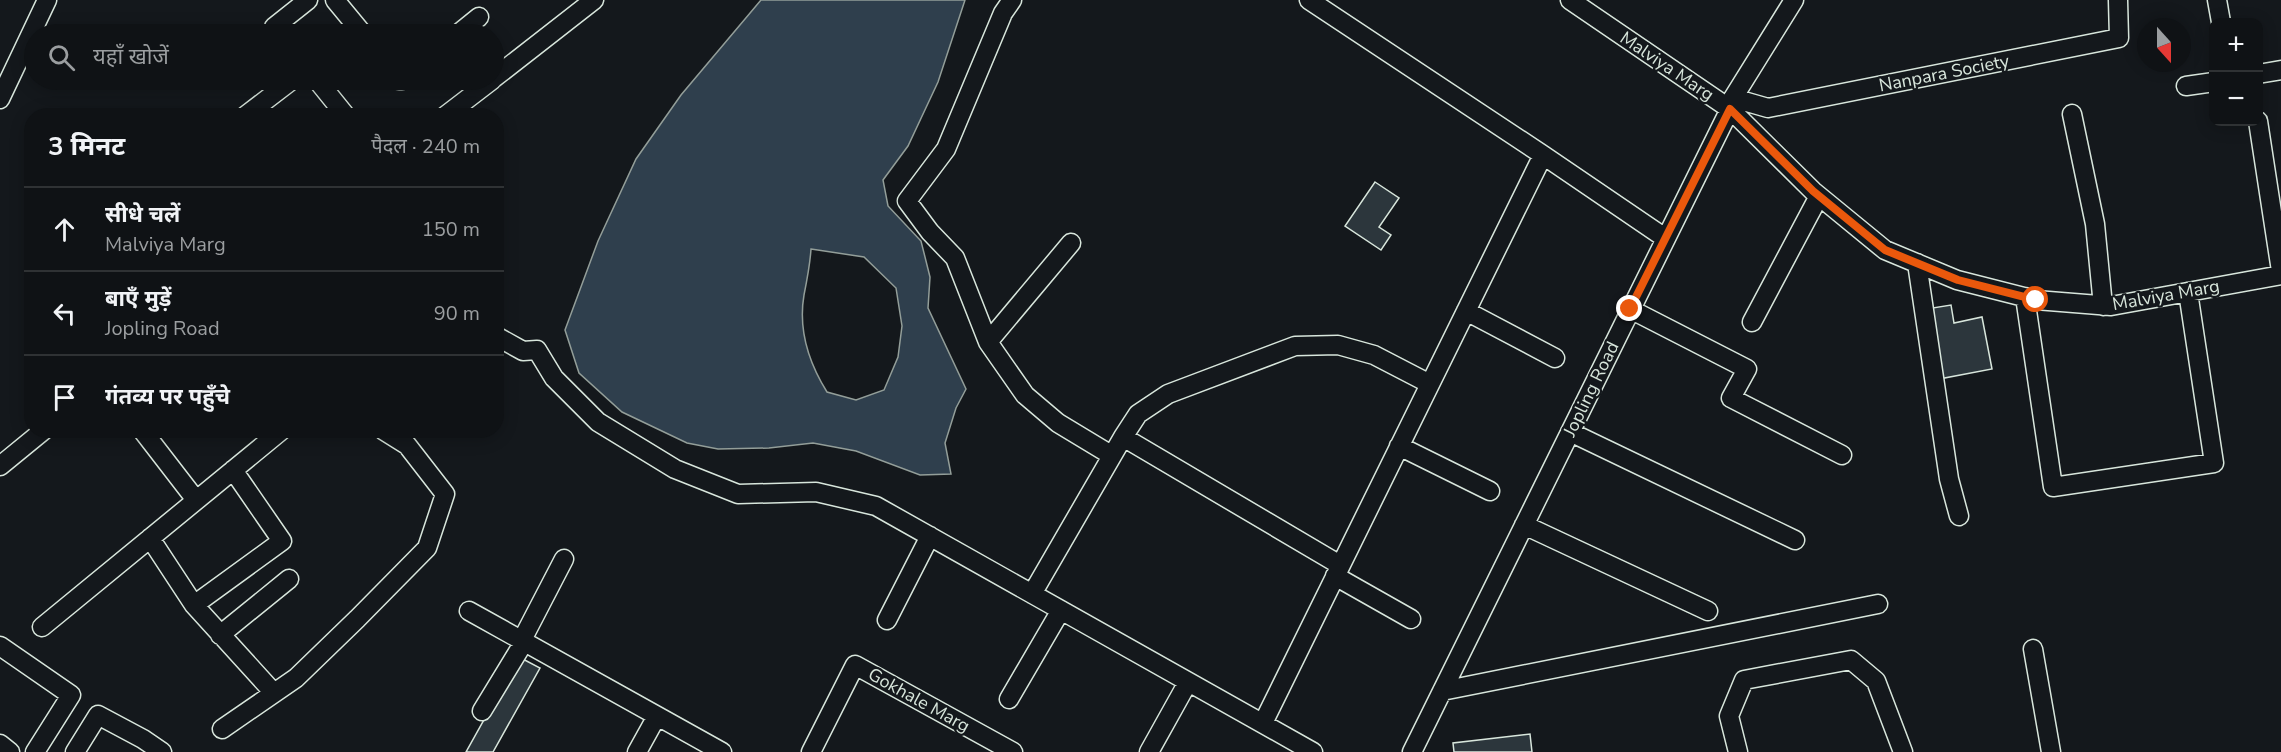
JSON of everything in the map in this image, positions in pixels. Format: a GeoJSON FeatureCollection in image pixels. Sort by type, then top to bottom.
{"type":"FeatureCollection","features":[{"type":"Feature","properties":{"kind":"street"},"geometry":{"type":"LineString","coordinates":[[35,24],[46,0]]}},
{"type":"Feature","properties":{"kind":"street"},"geometry":{"type":"LineString","coordinates":[[278,24],[308,0]]}},
{"type":"Feature","properties":{"kind":"street"},"geometry":{"type":"LineString","coordinates":[[335,0],[355,24]]}},
{"type":"Feature","properties":{"kind":"street"},"geometry":{"type":"LineString","coordinates":[[504,70],[594,0]]}},
{"type":"Feature","properties":{"kind":"street"},"geometry":{"type":"LineString","coordinates":[[1012,0],[1003,13],[946,149],[907,201],[930,232],[955,258],[988,342],[1025,395],[1058,423],[1111,455]]}},
{"type":"Feature","properties":{"kind":"street"},"geometry":{"type":"LineString","coordinates":[[1309,0],[1665,238]]}},
{"type":"Feature","properties":{"kind":"street","name":"Malviya Marg"},"geometry":{"type":"LineString","coordinates":[[1570,0],[1732,104],[1819,196],[1885,250],[1958,280],[2036,300],[2111,306],[2281,273]]}},
{"type":"Feature","properties":{"kind":"street","name":"Jopling Road"},"geometry":{"type":"LineString","coordinates":[[1412,752],[1732,104],[1794,0]]}},
{"type":"Feature","properties":{"kind":"street","name":"Nanpara Society"},"geometry":{"type":"LineString","coordinates":[[1732,104],[1768,108],[2119,38],[2118,0]]}},
{"type":"Feature","properties":{"kind":"street"},"geometry":{"type":"LineString","coordinates":[[2217,0],[2220,18]]}},
{"type":"Feature","properties":{"kind":"street"},"geometry":{"type":"LineString","coordinates":[[470,24],[479,17]]}},
{"type":"Feature","properties":{"kind":"street"},"geometry":{"type":"LineString","coordinates":[[0,99],[24,47]]}},
{"type":"Feature","properties":{"kind":"street"},"geometry":{"type":"LineString","coordinates":[[2263,73],[2281,70]]}},
{"type":"Feature","properties":{"kind":"street"},"geometry":{"type":"LineString","coordinates":[[2186,87],[2209,83]]}},
{"type":"Feature","properties":{"kind":"street"},"geometry":{"type":"LineString","coordinates":[[255,108],[279,90]]}},
{"type":"Feature","properties":{"kind":"street"},"geometry":{"type":"LineString","coordinates":[[325,90],[340,108]]}},
{"type":"Feature","properties":{"kind":"street"},"geometry":{"type":"LineString","coordinates":[[455,108],[479,90]]}},
{"type":"Feature","properties":{"kind":"street"},"geometry":{"type":"LineString","coordinates":[[2072,114],[2095,224],[2103,306]]}},
{"type":"Feature","properties":{"kind":"street"},"geometry":{"type":"LineString","coordinates":[[2260,126],[2281,273]]}},
{"type":"Feature","properties":{"kind":"street"},"geometry":{"type":"LineString","coordinates":[[1263,723],[1544,155]]}},
{"type":"Feature","properties":{"kind":"street"},"geometry":{"type":"LineString","coordinates":[[1752,322],[1819,196]]}},
{"type":"Feature","properties":{"kind":"street"},"geometry":{"type":"LineString","coordinates":[[988,342],[1071,243]]}},
{"type":"Feature","properties":{"kind":"street"},"geometry":{"type":"LineString","coordinates":[[1917,263],[1949,479],[1959,516]]}},
{"type":"Feature","properties":{"kind":"street"},"geometry":{"type":"LineString","coordinates":[[2025,297],[2053,487],[2214,463],[2188,292]]}},
{"type":"Feature","properties":{"kind":"street"},"geometry":{"type":"LineString","coordinates":[[1630,309],[1747,369],[1731,398],[1842,455]]}},
{"type":"Feature","properties":{"kind":"street"},"geometry":{"type":"LineString","coordinates":[[1466,311],[1556,358]]}},
{"type":"Feature","properties":{"kind":"street"},"geometry":{"type":"LineString","coordinates":[[504,340],[523,351],[537,350],[554,378],[598,422],[675,469],[738,494],[816,492],[876,506],[1313,752]]}},
{"type":"Feature","properties":{"kind":"street"},"geometry":{"type":"LineString","coordinates":[[1032,594],[1111,455],[1138,414],[1168,394],[1295,346],[1338,345],[1374,355],[1430,384]]}},
{"type":"Feature","properties":{"kind":"street"},"geometry":{"type":"LineString","coordinates":[[1570,432],[1795,540]]}},
{"type":"Feature","properties":{"kind":"street"},"geometry":{"type":"LineString","coordinates":[[1123,437],[1411,619]]}},
{"type":"Feature","properties":{"kind":"street"},"geometry":{"type":"LineString","coordinates":[[0,466],[34,438]]}},
{"type":"Feature","properties":{"kind":"street"},"geometry":{"type":"LineString","coordinates":[[148,438],[196,500]]}},
{"type":"Feature","properties":{"kind":"street"},"geometry":{"type":"LineString","coordinates":[[42,627],[272,438]]}},
{"type":"Feature","properties":{"kind":"street"},"geometry":{"type":"LineString","coordinates":[[222,729],[296,678],[427,548],[445,494],[407,445],[396,438]]}},
{"type":"Feature","properties":{"kind":"street"},"geometry":{"type":"LineString","coordinates":[[1399,446],[1490,491]]}},
{"type":"Feature","properties":{"kind":"street"},"geometry":{"type":"LineString","coordinates":[[194,605],[282,541],[233,470]]}},
{"type":"Feature","properties":{"kind":"street"},"geometry":{"type":"LineString","coordinates":[[1524,525],[1708,611]]}},
{"type":"Feature","properties":{"kind":"street"},"geometry":{"type":"LineString","coordinates":[[887,620],[930,536]]}},
{"type":"Feature","properties":{"kind":"street"},"geometry":{"type":"LineString","coordinates":[[150,538],[194,605],[274,693]]}},
{"type":"Feature","properties":{"kind":"street"},"geometry":{"type":"LineString","coordinates":[[482,711],[524,642],[523,638],[564,559]]}},
{"type":"Feature","properties":{"kind":"street"},"geometry":{"type":"LineString","coordinates":[[220,634],[289,579]]}},
{"type":"Feature","properties":{"kind":"street"},"geometry":{"type":"LineString","coordinates":[[1442,691],[1878,604]]}},
{"type":"Feature","properties":{"kind":"street"},"geometry":{"type":"LineString","coordinates":[[1008,699],[1061,610]]}},
{"type":"Feature","properties":{"kind":"street"},"geometry":{"type":"LineString","coordinates":[[469,612],[722,752]]}},
{"type":"Feature","properties":{"kind":"street"},"geometry":{"type":"LineString","coordinates":[[0,646],[71,695],[35,752]]}},
{"type":"Feature","properties":{"kind":"street"},"geometry":{"type":"LineString","coordinates":[[2033,649],[2050,752]]}},
{"type":"Feature","properties":{"kind":"street"},"geometry":{"type":"LineString","coordinates":[[1738,752],[1729,716],[1744,680],[1851,660],[1876,681],[1903,752]]}},
{"type":"Feature","properties":{"kind":"street","name":"Gokhale Marg"},"geometry":{"type":"LineString","coordinates":[[811,752],[855,665],[1013,752]]}},
{"type":"Feature","properties":{"kind":"street"},"geometry":{"type":"LineString","coordinates":[[1149,752],[1188,682]]}},
{"type":"Feature","properties":{"kind":"street"},"geometry":{"type":"LineString","coordinates":[[75,752],[98,715],[162,752]]}},
{"type":"Feature","properties":{"kind":"street"},"geometry":{"type":"LineString","coordinates":[[637,752],[657,716]]}},
{"type":"Feature","properties":{"kind":"street"},"geometry":{"type":"LineString","coordinates":[[0,744],[10,752]]}},
{"type":"Feature","properties":{"kind":"water"},"geometry":{"type":"Polygon","coordinates":[[[761,0],[965,0],[938,82],[908,146],[883,180],[888,206],[921,241],[930,277],[928,308],[966,389],[956,408],[945,443],[951,474],[920,475],[856,451],[813,443],[769,448],[718,449],[687,443],[622,412],[579,373],[565,330],[598,241],[636,159],[681,95],[761,0]],[[811,249],[803,308],[804,333],[810,358],[827,392],[856,400],[884,390],[898,357],[902,326],[896,288],[864,257],[811,249]]]}},
{"type":"Feature","properties":{"kind":"building"},"geometry":{"type":"Polygon","coordinates":[[[1375,182],[1399,198],[1379,227],[1391,235],[1381,250],[1345,226],[1375,182]]]}},
{"type":"Feature","properties":{"kind":"building"},"geometry":{"type":"Polygon","coordinates":[[[1951,305],[1954,323],[1982,317],[1992,369],[1939,379],[1926,309],[1951,305]]]}},
{"type":"Feature","properties":{"kind":"building"},"geometry":{"type":"Polygon","coordinates":[[[519,657],[540,668],[493,752],[466,752],[519,657]]]}},
{"type":"Feature","properties":{"kind":"building"},"geometry":{"type":"Polygon","coordinates":[[[1530,734],[1532,752],[1454,752],[1453,743],[1530,734]]]}},
{"type":"Feature","properties":{"kind":"route"},"geometry":{"type":"LineString","coordinates":[[1630,309],[1730,109],[1813,191],[1885,250],[1958,280],[2036,300]]}}]}
